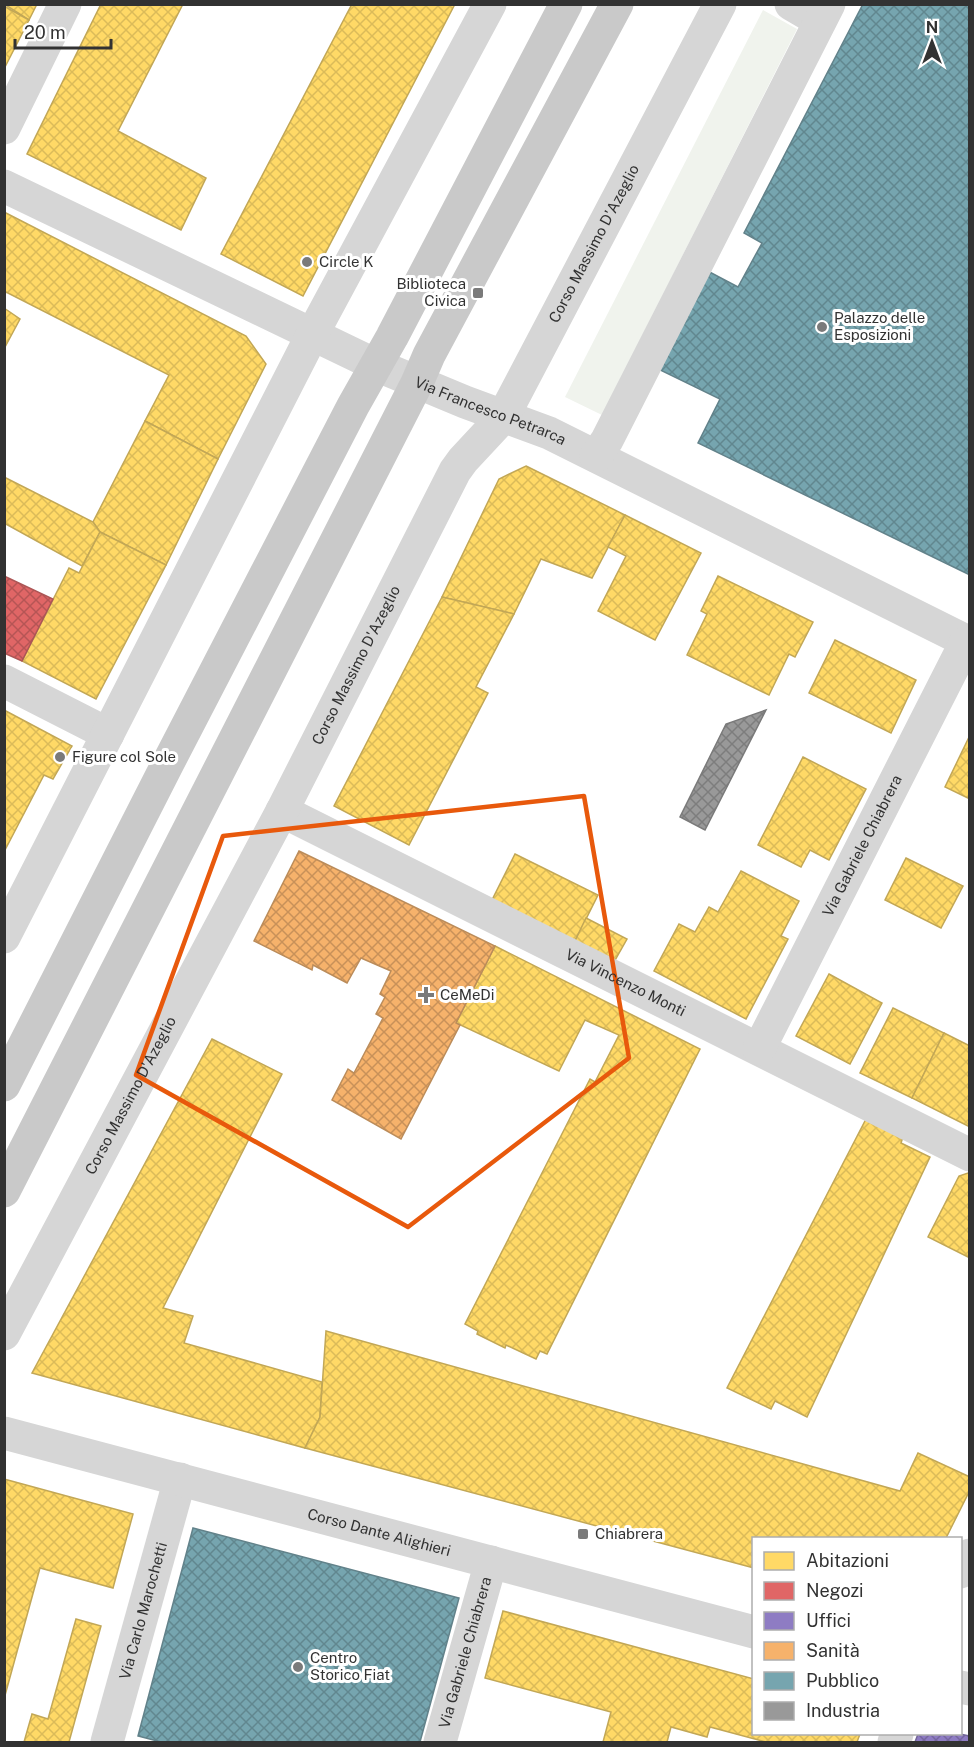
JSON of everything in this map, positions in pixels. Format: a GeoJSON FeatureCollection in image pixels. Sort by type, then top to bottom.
{"type":"FeatureCollection","features":[{"type":"Feature","properties":{"kind":"main road"},"geometry":{"type":"LineString","coordinates":[[4,1191],[417,383],[429,355],[617,4]]}},
{"type":"Feature","properties":{"kind":"main road"},"geometry":{"type":"LineString","coordinates":[[4,1085],[353,406],[564,5]]}},
{"type":"Feature","properties":{"kind":"street"},"geometry":{"type":"LineString","coordinates":[[4,128],[65,4]]}},
{"type":"Feature","properties":{"kind":"street"},"geometry":{"type":"LineString","coordinates":[[4,937],[312,335],[490,4]]}},
{"type":"Feature","properties":{"kind":"street","name":"Corso Massimo D'Azeglio"},"geometry":{"type":"LineString","coordinates":[[4,1334],[282,811],[455,471],[503,417],[720,4]]}},
{"type":"Feature","properties":{"kind":"street"},"geometry":{"type":"LineString","coordinates":[[596,456],[607,440],[825,13],[791,4]]}},
{"type":"Feature","properties":{"kind":"street","name":"Via Francesco Petrarca"},"geometry":{"type":"LineString","coordinates":[[4,186],[376,365],[503,417],[538,427],[968,643]]}},
{"type":"Feature","properties":{"kind":"street","name":"Via Gabriele Chiabrera"},"geometry":{"type":"LineString","coordinates":[[759,1049],[968,643]]}},
{"type":"Feature","properties":{"kind":"street"},"geometry":{"type":"LineString","coordinates":[[4,681],[108,734]]}},
{"type":"Feature","properties":{"kind":"street","name":"Via Vincenzo Monti"},"geometry":{"type":"LineString","coordinates":[[282,811],[969,1155]]}},
{"type":"Feature","properties":{"kind":"street","name":"Corso Dante Alighieri"},"geometry":{"type":"LineString","coordinates":[[4,1433],[752,1632]]}},
{"type":"Feature","properties":{"kind":"street","name":"Via Carlo Marochetti"},"geometry":{"type":"LineString","coordinates":[[107,1743],[180,1479]]}},
{"type":"Feature","properties":{"kind":"street","name":"Via Gabriele Chiabrera"},"geometry":{"type":"LineString","coordinates":[[440,1743],[491,1562]]}},
{"type":"Feature","properties":{"kind":"highlighted area"},"geometry":{"type":"Polygon","coordinates":[[[584,796],[629,1058],[408,1227],[136,1075],[223,836],[584,796]]]}},
{"type":"Feature","properties":{"kind":"shaded area"},"geometry":{"type":"Polygon","coordinates":[[[763,10],[797,29],[602,415],[565,397],[763,10]]]}},
{"type":"Feature","properties":{"kind":"building: Abitazioni"},"geometry":{"type":"Polygon","coordinates":[[[4,4],[37,4],[29,20],[4,4]]]}},
{"type":"Feature","properties":{"kind":"building: Abitazioni"},"geometry":{"type":"Polygon","coordinates":[[[101,4],[183,4],[118,131],[206,178],[181,230],[27,154],[101,4]]]}},
{"type":"Feature","properties":{"kind":"building: Abitazioni"},"geometry":{"type":"Polygon","coordinates":[[[352,4],[455,4],[303,296],[221,254],[352,4]]]}},
{"type":"Feature","properties":{"kind":"building: Abitazioni"},"geometry":{"type":"Polygon","coordinates":[[[4,6],[29,20],[4,69],[4,6]]]}},
{"type":"Feature","properties":{"kind":"building: Abitazioni"},"geometry":{"type":"Polygon","coordinates":[[[4,212],[246,336],[266,364],[218,459],[145,421],[169,375],[6,292],[4,295],[4,212]]]}},
{"type":"Feature","properties":{"kind":"building: Abitazioni"},"geometry":{"type":"Polygon","coordinates":[[[4,308],[20,319],[4,349],[4,308]]]}},
{"type":"Feature","properties":{"kind":"building: Abitazioni"},"geometry":{"type":"Polygon","coordinates":[[[145,421],[218,459],[166,565],[100,532],[93,522],[145,421]]]}},
{"type":"Feature","properties":{"kind":"building: Abitazioni"},"geometry":{"type":"Polygon","coordinates":[[[526,466],[625,515],[592,578],[541,559],[514,614],[442,597],[499,479],[526,466]]]}},
{"type":"Feature","properties":{"kind":"building: Abitazioni"},"geometry":{"type":"Polygon","coordinates":[[[4,477],[93,522],[100,532],[82,566],[4,523],[4,477]]]}},
{"type":"Feature","properties":{"kind":"building: Abitazioni"},"geometry":{"type":"Polygon","coordinates":[[[625,515],[701,553],[655,640],[598,611],[626,556],[608,547],[625,515]]]}},
{"type":"Feature","properties":{"kind":"building: Abitazioni"},"geometry":{"type":"Polygon","coordinates":[[[100,532],[166,565],[96,699],[22,661],[69,568],[79,573],[100,532]]]}},
{"type":"Feature","properties":{"kind":"building: Abitazioni"},"geometry":{"type":"Polygon","coordinates":[[[718,576],[813,622],[795,657],[789,654],[769,695],[687,655],[707,614],[701,611],[718,576]]]}},
{"type":"Feature","properties":{"kind":"building: Abitazioni"},"geometry":{"type":"Polygon","coordinates":[[[442,597],[514,614],[476,687],[488,693],[409,845],[334,806],[442,597]]]}},
{"type":"Feature","properties":{"kind":"building: Abitazioni"},"geometry":{"type":"Polygon","coordinates":[[[835,640],[916,680],[891,733],[809,693],[835,640]]]}},
{"type":"Feature","properties":{"kind":"building: Abitazioni"},"geometry":{"type":"Polygon","coordinates":[[[4,710],[72,746],[53,779],[44,775],[4,852],[4,710]]]}},
{"type":"Feature","properties":{"kind":"building: Abitazioni"},"geometry":{"type":"Polygon","coordinates":[[[970,735],[970,799],[945,787],[970,735]]]}},
{"type":"Feature","properties":{"kind":"building: Abitazioni"},"geometry":{"type":"Polygon","coordinates":[[[803,757],[866,789],[829,860],[810,850],[801,867],[758,845],[803,757]]]}},
{"type":"Feature","properties":{"kind":"building: Abitazioni"},"geometry":{"type":"Polygon","coordinates":[[[515,854],[598,895],[574,943],[491,902],[515,854]]]}},
{"type":"Feature","properties":{"kind":"building: Abitazioni"},"geometry":{"type":"Polygon","coordinates":[[[906,858],[963,886],[941,928],[885,900],[906,858]]]}},
{"type":"Feature","properties":{"kind":"building: Abitazioni"},"geometry":{"type":"Polygon","coordinates":[[[741,871],[799,901],[781,936],[788,939],[746,1019],[654,971],[679,924],[695,932],[709,907],[718,912],[741,871]]]}},
{"type":"Feature","properties":{"kind":"building: Abitazioni"},"geometry":{"type":"Polygon","coordinates":[[[586,918],[627,939],[614,962],[574,943],[586,918]]]}},
{"type":"Feature","properties":{"kind":"building: Abitazioni"},"geometry":{"type":"Polygon","coordinates":[[[495,946],[700,1049],[547,1354],[540,1351],[536,1359],[506,1345],[505,1348],[477,1334],[478,1331],[465,1324],[590,1079],[595,1082],[619,1035],[585,1020],[559,1071],[456,1023],[495,946]]]}},
{"type":"Feature","properties":{"kind":"building: Abitazioni"},"geometry":{"type":"Polygon","coordinates":[[[829,974],[882,1003],[850,1064],[796,1036],[829,974]]]}},
{"type":"Feature","properties":{"kind":"building: Abitazioni"},"geometry":{"type":"Polygon","coordinates":[[[893,1008],[944,1033],[912,1098],[860,1073],[893,1008]]]}},
{"type":"Feature","properties":{"kind":"building: Abitazioni"},"geometry":{"type":"Polygon","coordinates":[[[944,1033],[970,1046],[970,1127],[912,1098],[944,1033]]]}},
{"type":"Feature","properties":{"kind":"building: Abitazioni"},"geometry":{"type":"Polygon","coordinates":[[[212,1039],[282,1074],[163,1308],[193,1316],[184,1343],[322,1382],[320,1417],[305,1448],[32,1373],[212,1039]]]}},
{"type":"Feature","properties":{"kind":"building: Abitazioni"},"geometry":{"type":"Polygon","coordinates":[[[866,1119],[903,1137],[901,1143],[930,1157],[807,1417],[775,1401],[771,1409],[727,1388],[866,1119]]]}},
{"type":"Feature","properties":{"kind":"building: Abitazioni"},"geometry":{"type":"Polygon","coordinates":[[[970,1174],[970,1258],[928,1237],[959,1176],[970,1174]]]}},
{"type":"Feature","properties":{"kind":"building: Abitazioni"},"geometry":{"type":"Polygon","coordinates":[[[326,1331],[900,1491],[918,1453],[970,1477],[970,1490],[946,1537],[752,1537],[752,1567],[305,1448],[320,1417],[326,1331]]]}},
{"type":"Feature","properties":{"kind":"building: Abitazioni"},"geometry":{"type":"Polygon","coordinates":[[[4,1479],[133,1514],[113,1588],[40,1568],[4,1699],[4,1479]]]}},
{"type":"Feature","properties":{"kind":"building: Abitazioni"},"geometry":{"type":"Polygon","coordinates":[[[503,1611],[752,1678],[752,1735],[860,1735],[857,1742],[766,1742],[710,1727],[707,1737],[671,1727],[667,1742],[603,1742],[611,1712],[485,1678],[503,1611]]]}},
{"type":"Feature","properties":{"kind":"building: Abitazioni"},"geometry":{"type":"Polygon","coordinates":[[[76,1619],[101,1626],[69,1742],[24,1742],[32,1714],[48,1719],[76,1619]]]}},
{"type":"Feature","properties":{"kind":"building: Negozi"},"geometry":{"type":"Polygon","coordinates":[[[4,576],[53,599],[22,661],[4,653],[4,576]]]}},
{"type":"Feature","properties":{"kind":"building: Uffici"},"geometry":{"type":"Polygon","coordinates":[[[918,1735],[970,1736],[970,1742],[915,1742],[918,1735]]]}},
{"type":"Feature","properties":{"kind":"building: Sanità","name":"CeMeDi"},"geometry":{"type":"Polygon","coordinates":[[[299,851],[495,946],[456,1023],[460,1025],[401,1139],[332,1100],[348,1069],[354,1073],[383,1018],[376,1014],[385,997],[380,994],[391,971],[361,958],[347,983],[313,965],[312,970],[254,941],[299,851]]]}},
{"type":"Feature","properties":{"kind":"building: Pubblico","name":"Palazzo delle Esposizioni"},"geometry":{"type":"Polygon","coordinates":[[[863,4],[970,4],[970,575],[698,443],[720,399],[654,367],[704,269],[738,287],[762,243],[744,233],[863,4]]]}},
{"type":"Feature","properties":{"kind":"building: Pubblico","name":"Centro Storico Fiat"},"geometry":{"type":"Polygon","coordinates":[[[193,1528],[459,1598],[420,1742],[239,1742],[230,1740],[229,1742],[161,1742],[138,1736],[193,1528]]]}},
{"type":"Feature","properties":{"kind":"building: Industria"},"geometry":{"type":"Polygon","coordinates":[[[766,710],[705,830],[680,817],[726,724],[766,710]]]}},
{"type":"Feature","properties":{"kind":"place","name":"Circle K"},"geometry":{"type":"Point","coordinates":[307,262]}},
{"type":"Feature","properties":{"kind":"place","name":"Biblioteca Civica"},"geometry":{"type":"Point","coordinates":[478,293]}},
{"type":"Feature","properties":{"kind":"place","name":"Palazzo delle Esposizioni"},"geometry":{"type":"Point","coordinates":[822,327]}},
{"type":"Feature","properties":{"kind":"place","name":"Figure col Sole"},"geometry":{"type":"Point","coordinates":[60,757]}},
{"type":"Feature","properties":{"kind":"place","name":"CeMeDi"},"geometry":{"type":"Point","coordinates":[426,995]}},
{"type":"Feature","properties":{"kind":"place","name":"Chiabrera"},"geometry":{"type":"Point","coordinates":[583,1534]}},
{"type":"Feature","properties":{"kind":"place","name":"Centro Storico Fiat"},"geometry":{"type":"Point","coordinates":[298,1667]}}]}
